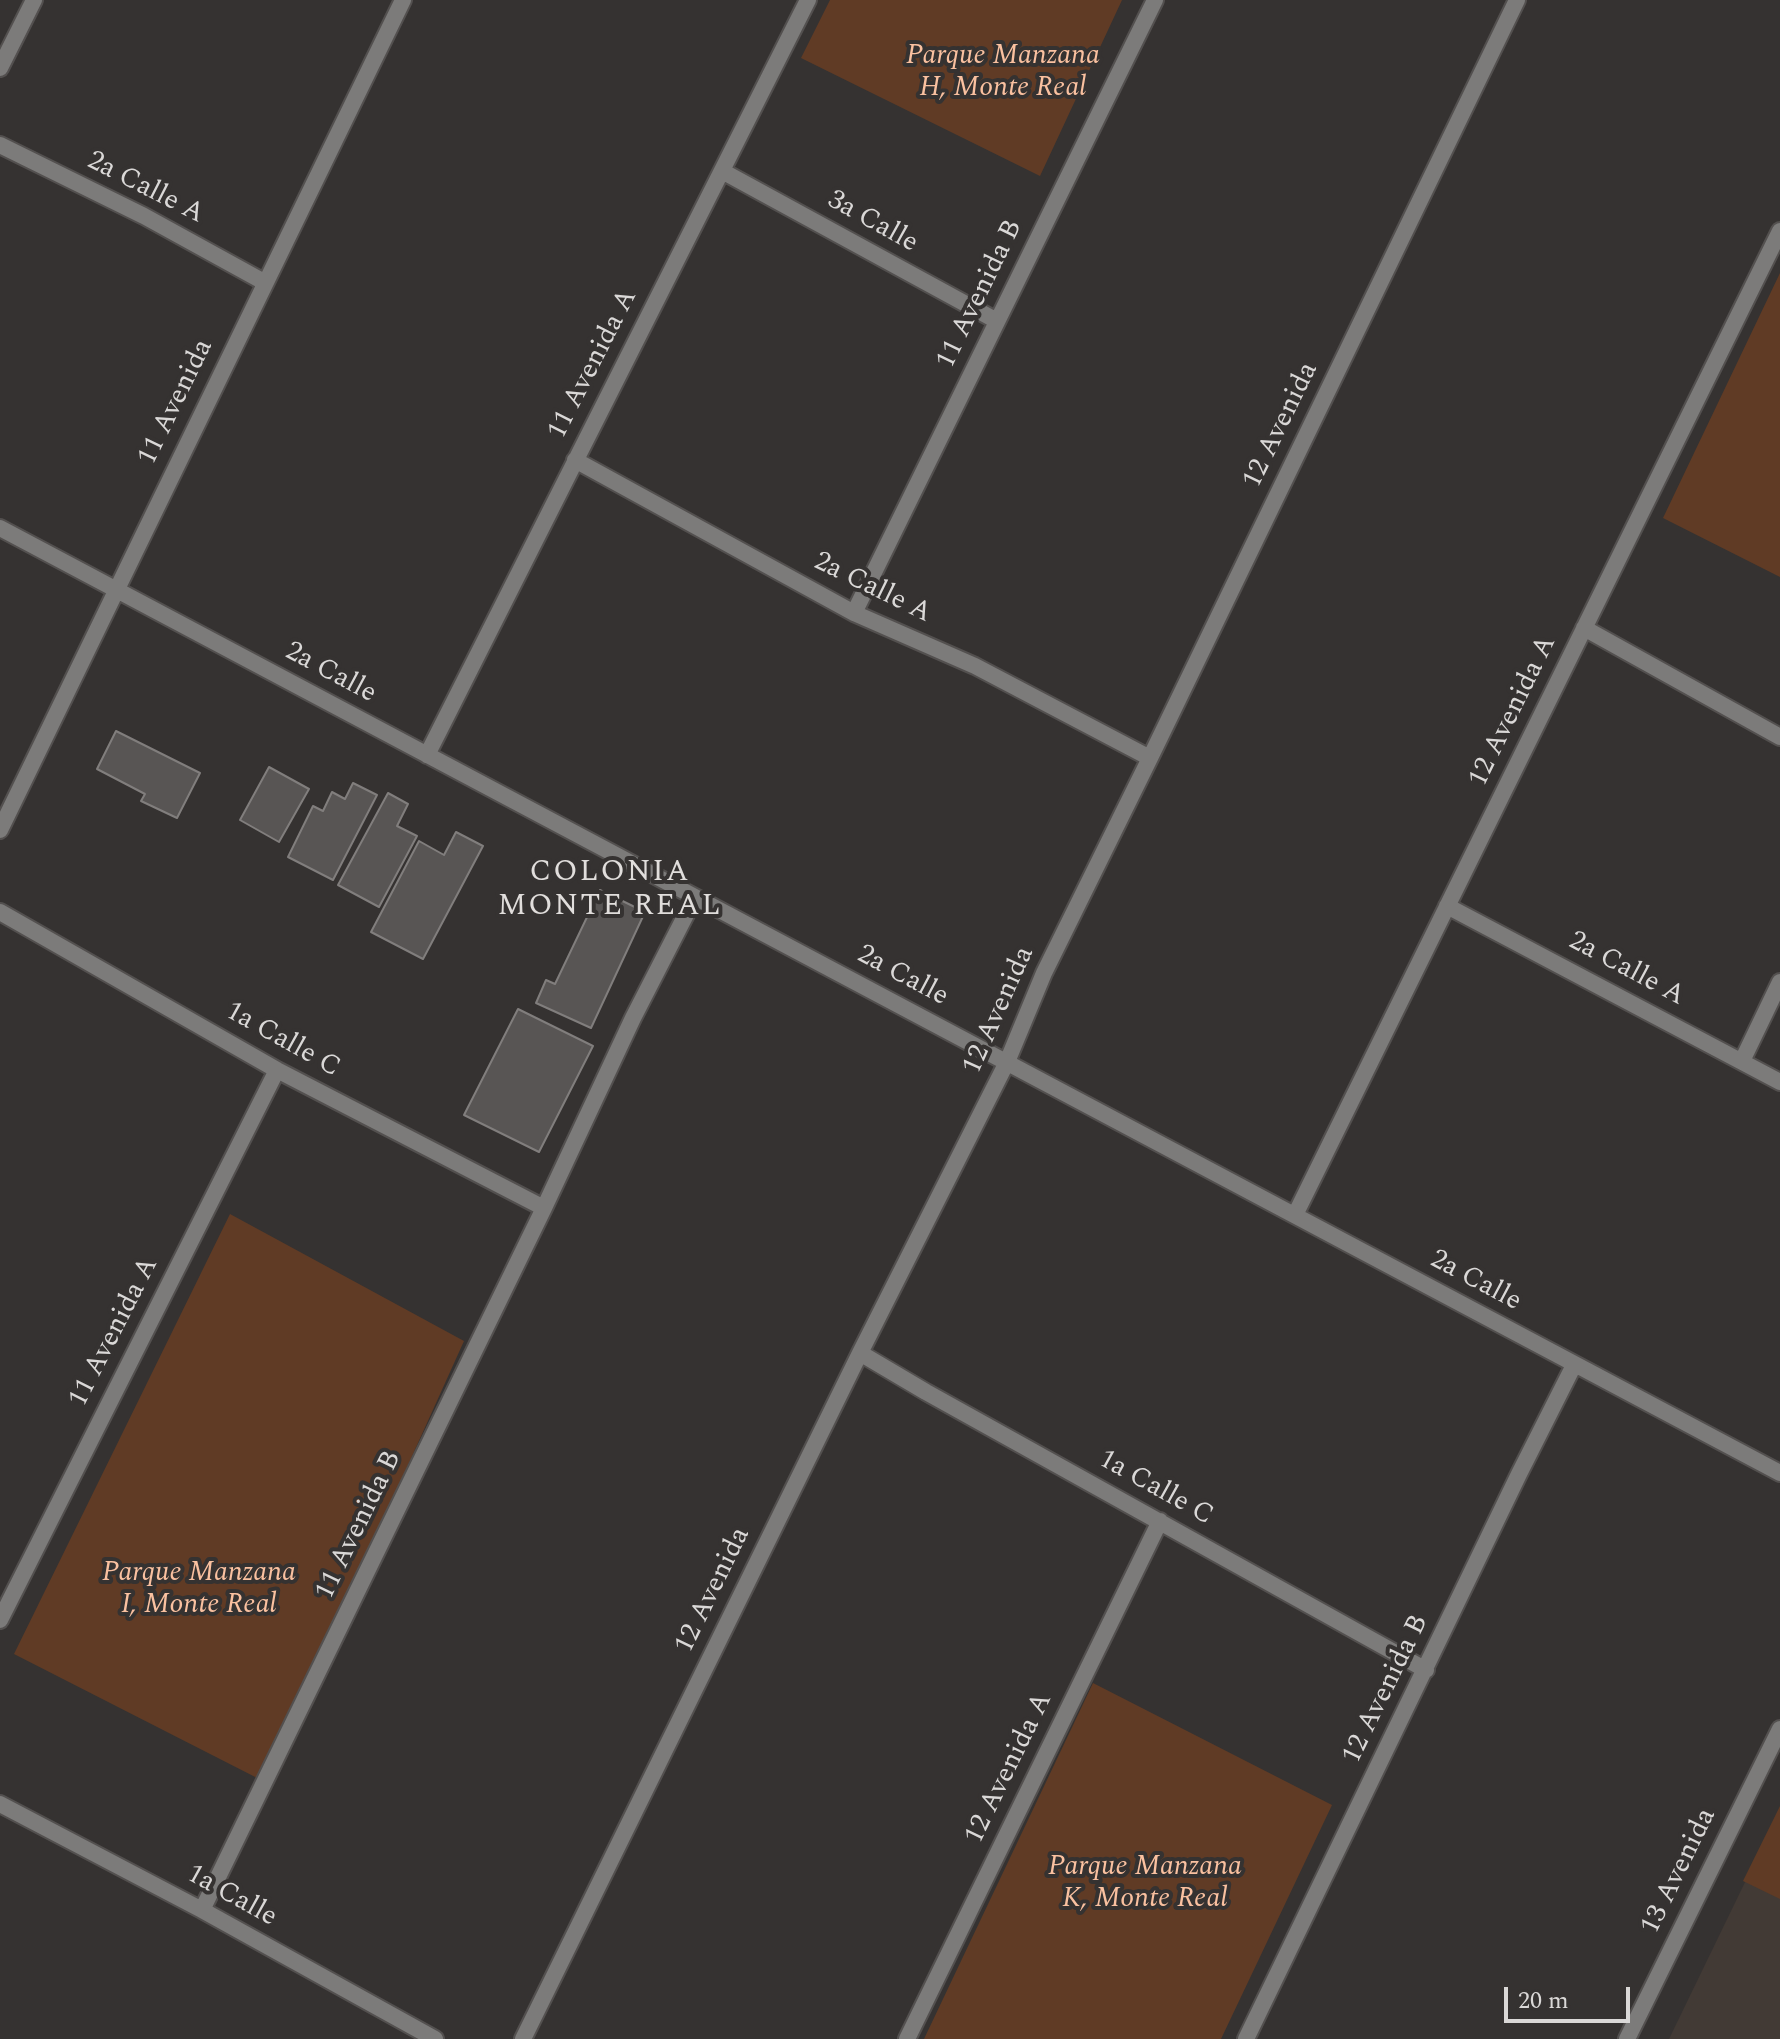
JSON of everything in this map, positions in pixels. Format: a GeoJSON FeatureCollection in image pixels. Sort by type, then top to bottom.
{"type":"FeatureCollection","features":[{"type":"Feature","properties":{"kind":"street"},"geometry":{"type":"LineString","coordinates":[[0,68],[34,0]]}},
{"type":"Feature","properties":{"kind":"street","name":"11 Avenida"},"geometry":{"type":"LineString","coordinates":[[0,830],[403,0]]}},
{"type":"Feature","properties":{"kind":"street","name":"11 Avenida A"},"geometry":{"type":"LineString","coordinates":[[427,755],[808,0]]}},
{"type":"Feature","properties":{"kind":"street","name":"11 Avenida B"},"geometry":{"type":"LineString","coordinates":[[854,613],[1155,0]]}},
{"type":"Feature","properties":{"kind":"street","name":"12 Avenida"},"geometry":{"type":"LineString","coordinates":[[523,2039],[860,1353],[1007,1062],[1044,973],[1517,0]]}},
{"type":"Feature","properties":{"kind":"street","name":"2a Calle A"},"geometry":{"type":"LineString","coordinates":[[0,145],[144,216],[264,282]]}},
{"type":"Feature","properties":{"kind":"street","name":"3a Calle"},"geometry":{"type":"LineString","coordinates":[[722,171],[997,321]]}},
{"type":"Feature","properties":{"kind":"street","name":"12 Avenida A"},"geometry":{"type":"LineString","coordinates":[[1295,1215],[1780,231]]}},
{"type":"Feature","properties":{"kind":"street","name":"2a Calle A"},"geometry":{"type":"LineString","coordinates":[[575,460],[854,613],[975,666],[1150,758]]}},
{"type":"Feature","properties":{"kind":"street","name":"2a Calle"},"geometry":{"type":"LineString","coordinates":[[0,528],[1780,1473]]}},
{"type":"Feature","properties":{"kind":"street"},"geometry":{"type":"LineString","coordinates":[[1584,628],[1780,737]]}},
{"type":"Feature","properties":{"kind":"street","name":"11 Avenida B"},"geometry":{"type":"LineString","coordinates":[[202,1910],[544,1208],[633,1018],[695,897]]}},
{"type":"Feature","properties":{"kind":"street","name":"2a Calle A"},"geometry":{"type":"LineString","coordinates":[[1447,906],[1780,1082]]}},
{"type":"Feature","properties":{"kind":"street","name":"1a Calle C"},"geometry":{"type":"LineString","coordinates":[[0,912],[277,1070],[544,1208]]}},
{"type":"Feature","properties":{"kind":"street"},"geometry":{"type":"LineString","coordinates":[[1742,1061],[1780,982]]}},
{"type":"Feature","properties":{"kind":"street","name":"11 Avenida A"},"geometry":{"type":"LineString","coordinates":[[0,1620],[277,1070]]}},
{"type":"Feature","properties":{"kind":"street","name":"1a Calle C"},"geometry":{"type":"LineString","coordinates":[[860,1353],[1426,1670]]}},
{"type":"Feature","properties":{"kind":"street","name":"12 Avenida B"},"geometry":{"type":"LineString","coordinates":[[1246,2039],[1574,1365]]}},
{"type":"Feature","properties":{"kind":"street","name":"12 Avenida A"},"geometry":{"type":"LineString","coordinates":[[907,2039],[1160,1521]]}},
{"type":"Feature","properties":{"kind":"street","name":"13 Avenida"},"geometry":{"type":"LineString","coordinates":[[1627,2039],[1780,1729]]}},
{"type":"Feature","properties":{"kind":"street","name":"1a Calle"},"geometry":{"type":"LineString","coordinates":[[0,1804],[202,1910],[435,2039]]}},
{"type":"Feature","properties":{"kind":"shaded area"},"geometry":{"type":"Polygon","coordinates":[[[1780,1810],[1780,2039],[1669,2039],[1780,1810]]]}},
{"type":"Feature","properties":{"kind":"green space","name":"Parque Manzana H, Monte Real"},"geometry":{"type":"Polygon","coordinates":[[[830,0],[1122,0],[1040,176],[801,58],[830,0]]]}},
{"type":"Feature","properties":{"kind":"green space"},"geometry":{"type":"Polygon","coordinates":[[[1780,273],[1780,577],[1663,518],[1780,273]]]}},
{"type":"Feature","properties":{"kind":"green space","name":"Parque Manzana I, Monte Real"},"geometry":{"type":"Polygon","coordinates":[[[230,1214],[464,1341],[265,1782],[14,1654],[230,1214]]]}},
{"type":"Feature","properties":{"kind":"green space","name":"Parque Manzana K, Monte Real"},"geometry":{"type":"Polygon","coordinates":[[[1093,1683],[1332,1805],[1221,2039],[924,2039],[1093,1683]]]}},
{"type":"Feature","properties":{"kind":"green space"},"geometry":{"type":"Polygon","coordinates":[[[1780,1806],[1780,1899],[1743,1881],[1780,1806]]]}},
{"type":"Feature","properties":{"kind":"building"},"geometry":{"type":"Polygon","coordinates":[[[116,731],[200,773],[177,818],[141,801],[145,794],[97,769],[116,731]]]}},
{"type":"Feature","properties":{"kind":"building"},"geometry":{"type":"Polygon","coordinates":[[[269,767],[309,789],[279,842],[240,820],[269,767]]]}},
{"type":"Feature","properties":{"kind":"building"},"geometry":{"type":"Polygon","coordinates":[[[353,783],[377,795],[333,880],[288,857],[313,806],[323,811],[332,792],[345,799],[353,783]]]}},
{"type":"Feature","properties":{"kind":"building"},"geometry":{"type":"Polygon","coordinates":[[[388,793],[408,804],[397,826],[417,836],[379,907],[338,885],[388,793]]]}},
{"type":"Feature","properties":{"kind":"building"},"geometry":{"type":"Polygon","coordinates":[[[456,832],[483,846],[423,959],[371,932],[419,841],[444,855],[456,832]]]}},
{"type":"Feature","properties":{"kind":"building"},"geometry":{"type":"Polygon","coordinates":[[[600,890],[645,912],[591,1028],[536,1003],[546,980],[555,984],[600,890]]]}},
{"type":"Feature","properties":{"kind":"building"},"geometry":{"type":"Polygon","coordinates":[[[518,1009],[593,1046],[539,1152],[464,1115],[518,1009]]]}},
{"type":"Feature","properties":{"kind":"district","name":"COLONIA MONTE REAL"},"geometry":{"type":"Point","coordinates":[610,891]}}]}
